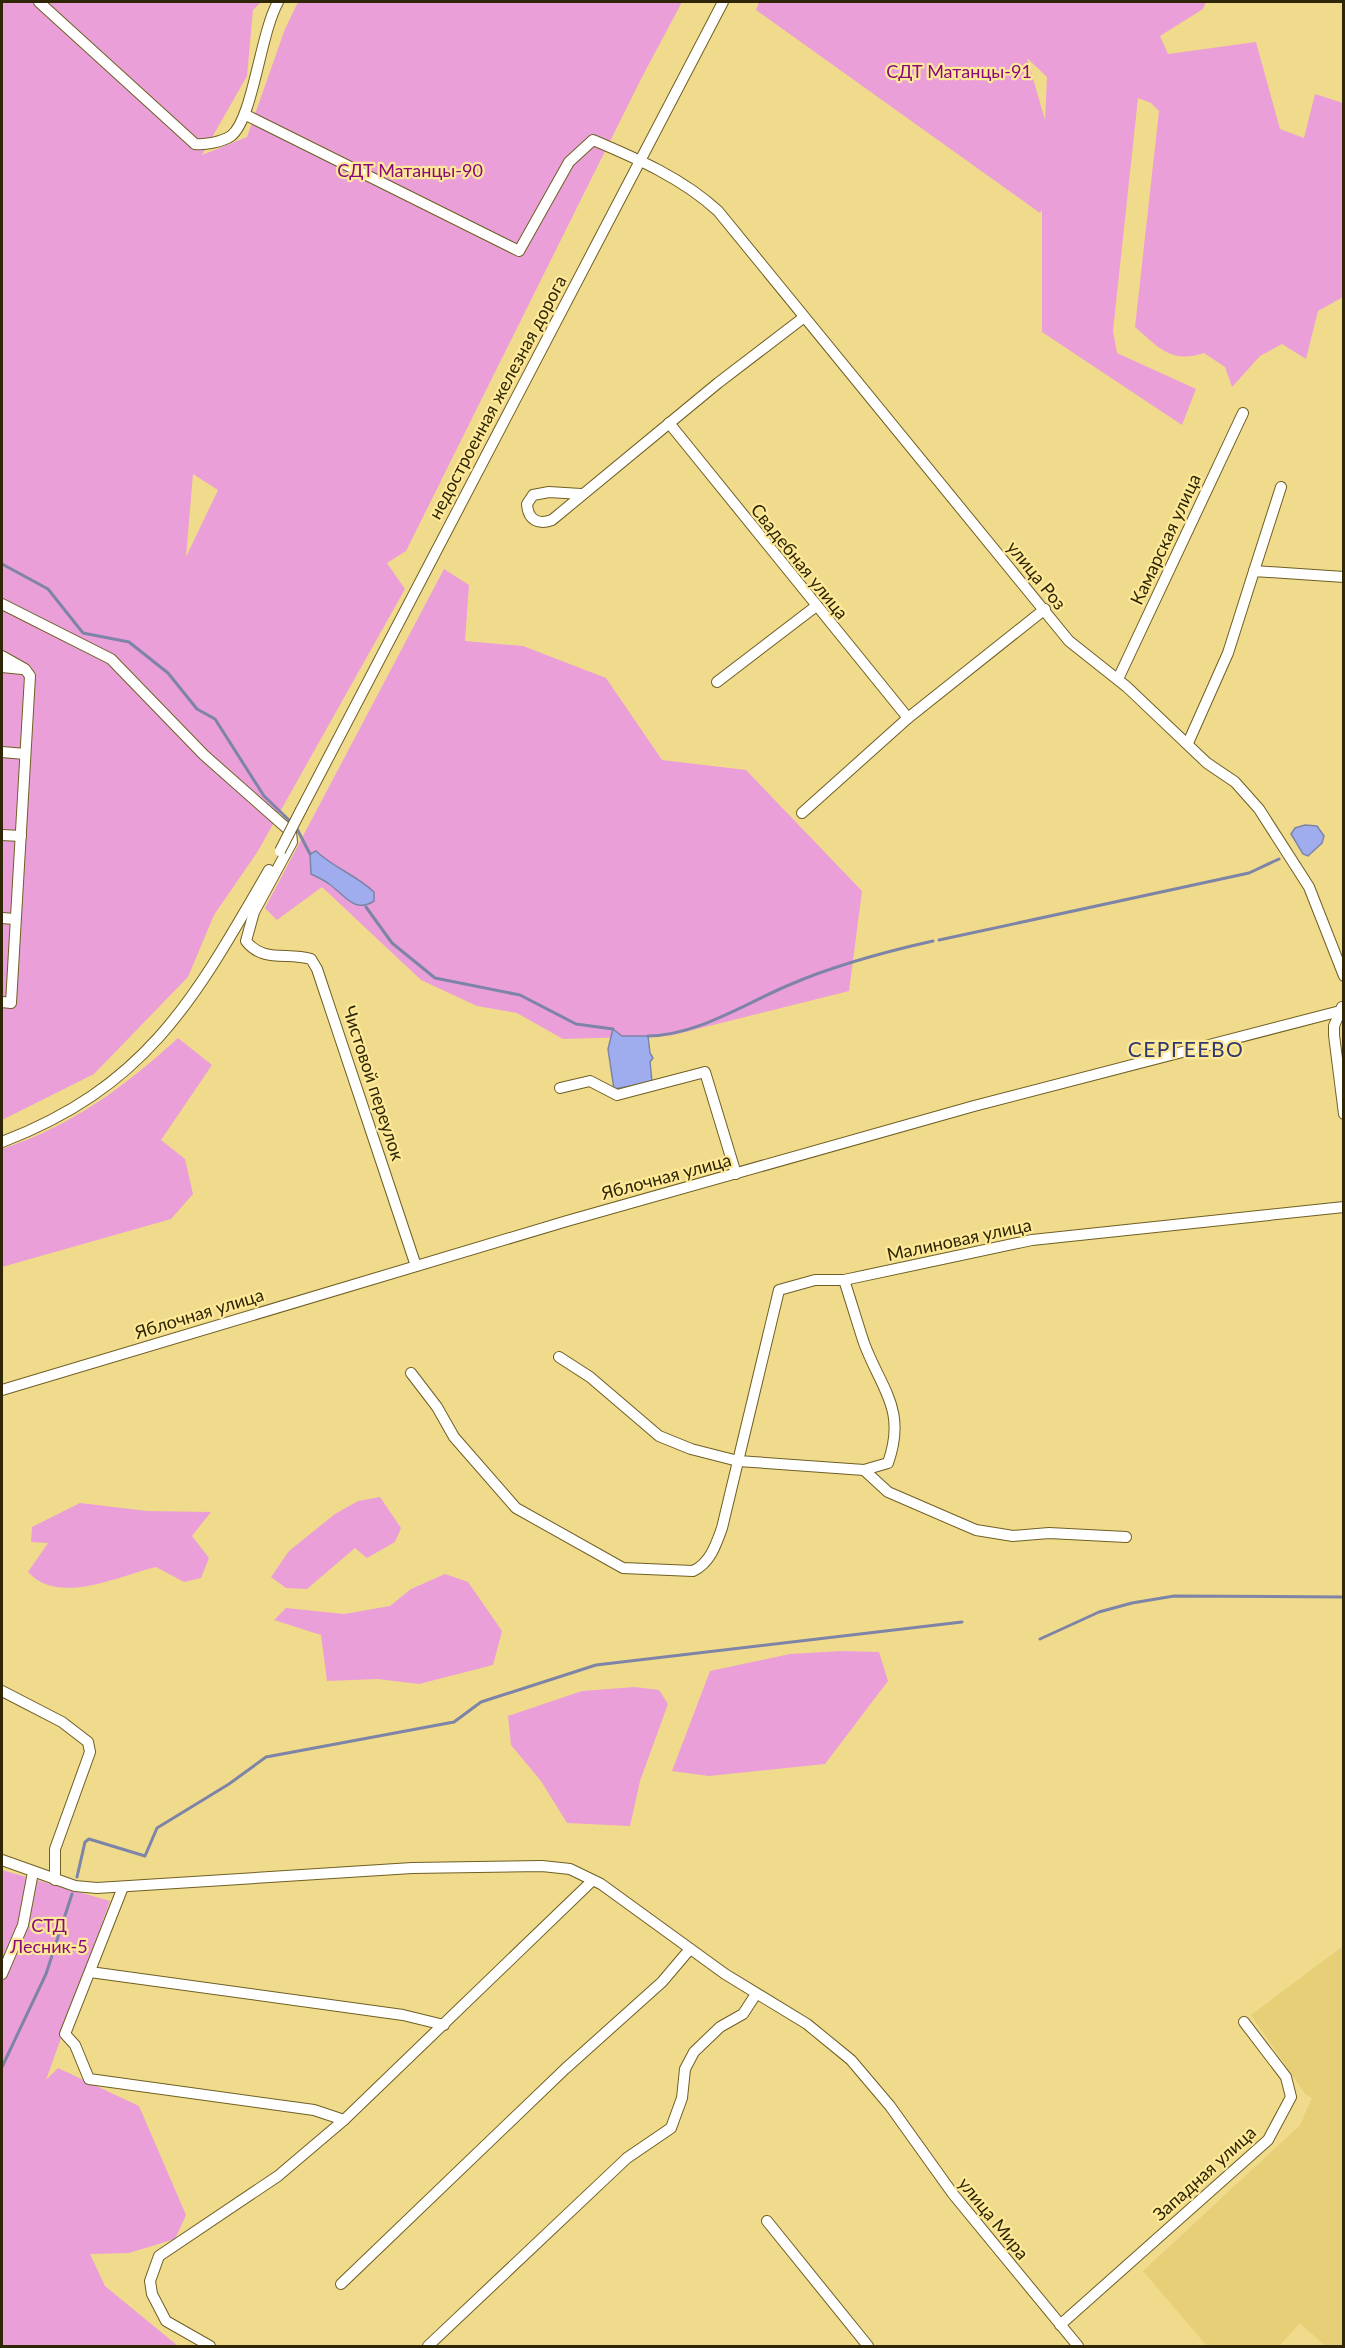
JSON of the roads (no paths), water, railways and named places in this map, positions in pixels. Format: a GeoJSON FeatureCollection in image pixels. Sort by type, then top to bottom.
{"type":"FeatureCollection","features":[{"type":"Feature","properties":{"kind":"street"},"geometry":{"type":"LineString","coordinates":[[39,2],[195,144],[202,145],[231,136],[246,115],[261,49],[271,15],[278,2]]}},
{"type":"Feature","properties":{"kind":"street","name":"недостроенная железная дорога"},"geometry":{"type":"LineString","coordinates":[[2,1142],[76,1107],[117,1078],[150,1048],[212,968],[302,810],[723,2]]}},
{"type":"Feature","properties":{"kind":"street","name":"улица Роз"},"geometry":{"type":"LineString","coordinates":[[246,115],[519,251],[561,175],[579,150],[593,140],[640,159],[695,191],[718,211],[803,318],[1045,609],[1069,641],[1118,679],[1207,763],[1234,782],[1259,809],[1309,888],[1344,976]]}},
{"type":"Feature","properties":{"kind":"street"},"geometry":{"type":"LineString","coordinates":[[581,494],[549,492],[533,495],[527,504],[528,513],[531,518],[539,522],[552,520],[669,423],[803,318]]}},
{"type":"Feature","properties":{"kind":"street","name":"Камарская улица"},"geometry":{"type":"LineString","coordinates":[[1118,679],[1243,413]]}},
{"type":"Feature","properties":{"kind":"street","name":"Свадебная улица"},"geometry":{"type":"LineString","coordinates":[[669,423],[815,607],[908,718]]}},
{"type":"Feature","properties":{"kind":"street"},"geometry":{"type":"LineString","coordinates":[[1188,743],[1228,653],[1281,487]]}},
{"type":"Feature","properties":{"kind":"street"},"geometry":{"type":"LineString","coordinates":[[1254,571],[1344,577]]}},
{"type":"Feature","properties":{"kind":"street","name":"Чистовой переулок"},"geometry":{"type":"LineString","coordinates":[[2,604],[111,659],[204,755],[291,832],[292,842],[254,912],[246,941],[253,950],[262,954],[300,956],[310,959],[317,969],[416,1266]]}},
{"type":"Feature","properties":{"kind":"street"},"geometry":{"type":"LineString","coordinates":[[717,682],[815,607]]}},
{"type":"Feature","properties":{"kind":"street"},"geometry":{"type":"LineString","coordinates":[[802,813],[908,718],[1045,609]]}},
{"type":"Feature","properties":{"kind":"street"},"geometry":{"type":"LineString","coordinates":[[2,656],[25,669],[30,676],[10,1003],[2,1002]]}},
{"type":"Feature","properties":{"kind":"street"},"geometry":{"type":"LineString","coordinates":[[2,668],[25,669]]}},
{"type":"Feature","properties":{"kind":"street"},"geometry":{"type":"LineString","coordinates":[[2,752],[25,754]]}},
{"type":"Feature","properties":{"kind":"street"},"geometry":{"type":"LineString","coordinates":[[2,835],[21,836]]}},
{"type":"Feature","properties":{"kind":"street"},"geometry":{"type":"LineString","coordinates":[[2,918],[15,919]]}},
{"type":"Feature","properties":{"kind":"street"},"geometry":{"type":"LineString","coordinates":[[1342,1008],[1334,1035],[1344,1114]]}},
{"type":"Feature","properties":{"kind":"street","name":"Яблочная улица"},"geometry":{"type":"LineString","coordinates":[[2,1390],[567,1221],[974,1106],[1342,1008]]}},
{"type":"Feature","properties":{"kind":"street"},"geometry":{"type":"LineString","coordinates":[[560,1088],[590,1081],[617,1095],[705,1072],[736,1174]]}},
{"type":"Feature","properties":{"kind":"street","name":"Малиновая улица"},"geometry":{"type":"LineString","coordinates":[[738,1461],[755,1401],[773,1304],[779,1290],[815,1280],[844,1280],[1032,1240],[1344,1207]]}},
{"type":"Feature","properties":{"kind":"street"},"geometry":{"type":"LineString","coordinates":[[559,1357],[590,1377],[659,1436],[691,1449],[738,1461],[864,1470],[888,1463],[895,1444],[892,1403],[865,1344],[844,1280]]}},
{"type":"Feature","properties":{"kind":"street"},"geometry":{"type":"LineString","coordinates":[[411,1373],[437,1407],[454,1437],[516,1508],[623,1568],[693,1571],[703,1567],[715,1548],[722,1528],[738,1461]]}},
{"type":"Feature","properties":{"kind":"street"},"geometry":{"type":"LineString","coordinates":[[864,1470],[888,1492],[976,1530],[1013,1536],[1049,1533],[1126,1537]]}},
{"type":"Feature","properties":{"kind":"street"},"geometry":{"type":"LineString","coordinates":[[2,1691],[62,1722],[88,1742],[90,1752],[55,1849],[56,1880]]}},
{"type":"Feature","properties":{"kind":"street","name":"улица Мира"},"geometry":{"type":"LineString","coordinates":[[2,1860],[56,1880],[97,1888],[412,1868],[570,1869],[601,1884],[690,1949],[807,2025],[851,2060],[890,2106],[953,2194],[1078,2346]]}},
{"type":"Feature","properties":{"kind":"street"},"geometry":{"type":"LineString","coordinates":[[2,1974],[23,1925],[33,1872]]}},
{"type":"Feature","properties":{"kind":"street"},"geometry":{"type":"LineString","coordinates":[[210,2346],[166,2321],[152,2294],[150,2280],[159,2256],[278,2176],[344,2120],[592,1881]]}},
{"type":"Feature","properties":{"kind":"street"},"geometry":{"type":"LineString","coordinates":[[123,1887],[64,2034],[75,2045],[89,2079],[314,2110],[344,2120]]}},
{"type":"Feature","properties":{"kind":"street"},"geometry":{"type":"LineString","coordinates":[[342,2284],[565,2069],[662,1982],[690,1949]]}},
{"type":"Feature","properties":{"kind":"street"},"geometry":{"type":"LineString","coordinates":[[90,1972],[403,2015],[444,2025]]}},
{"type":"Feature","properties":{"kind":"street"},"geometry":{"type":"LineString","coordinates":[[428,2346],[627,2158],[671,2128],[682,2098],[685,2069],[694,2052],[720,2027],[743,2014],[756,1994]]}},
{"type":"Feature","properties":{"kind":"street","name":"Западная улица"},"geometry":{"type":"LineString","coordinates":[[1060,2325],[1268,2140],[1290,2097],[1286,2077],[1244,2022]]}},
{"type":"Feature","properties":{"kind":"street"},"geometry":{"type":"LineString","coordinates":[[768,2221],[868,2346]]}},
{"type":"Feature","properties":{"kind":"water"},"geometry":{"type":"Polygon","coordinates":[[[1305,825],[1317,826],[1324,836],[1322,843],[1308,856],[1303,854],[1291,834],[1295,828],[1305,825]]]}},
{"type":"Feature","properties":{"kind":"water"},"geometry":{"type":"Polygon","coordinates":[[[316,851],[374,892],[374,901],[361,905],[355,904],[311,874],[310,854],[316,851]]]}},
{"type":"Feature","properties":{"kind":"water"},"geometry":{"type":"Polygon","coordinates":[[[613,1029],[622,1036],[648,1036],[650,1053],[653,1058],[650,1062],[652,1082],[614,1089],[608,1049],[613,1029]]]}},
{"type":"Feature","properties":{"kind":"waterway"},"geometry":{"type":"LineString","coordinates":[[2,564],[48,589],[83,633],[129,642],[168,673],[197,709],[215,719],[264,796],[291,822]]}},
{"type":"Feature","properties":{"kind":"waterway"},"geometry":{"type":"LineString","coordinates":[[296,827],[310,854]]}},
{"type":"Feature","properties":{"kind":"waterway"},"geometry":{"type":"LineString","coordinates":[[939,940],[1249,873],[1279,859]]}},
{"type":"Feature","properties":{"kind":"waterway"},"geometry":{"type":"LineString","coordinates":[[366,907],[392,943],[435,978],[520,995],[576,1024],[613,1029]]}},
{"type":"Feature","properties":{"kind":"waterway"},"geometry":{"type":"LineString","coordinates":[[648,1036],[685,1030],[824,971],[878,954],[933,941]]}},
{"type":"Feature","properties":{"kind":"waterway"},"geometry":{"type":"LineString","coordinates":[[1040,1639],[1099,1612],[1132,1603],[1174,1596],[1344,1597]]}},
{"type":"Feature","properties":{"kind":"waterway"},"geometry":{"type":"LineString","coordinates":[[77,1877],[85,1842],[89,1839],[145,1856],[157,1828],[229,1784],[266,1757],[454,1722],[481,1702],[596,1665],[962,1622]]}},
{"type":"Feature","properties":{"kind":"waterway"},"geometry":{"type":"LineString","coordinates":[[2,2067],[46,1974],[72,1894]]}},
{"type":"Feature","properties":{"kind":"district","name":"СЕРГЕЕВО"},"geometry":{"type":"Point","coordinates":[1186,1048]}},
{"type":"Feature","properties":{"kind":"park label","name":"СДТ Матанцы-91"},"geometry":{"type":"Point","coordinates":[959,71]}},
{"type":"Feature","properties":{"kind":"park label","name":"СДТ Матанцы-90"},"geometry":{"type":"Point","coordinates":[410,170]}},
{"type":"Feature","properties":{"kind":"park label","name":"СТД Лесник-5"},"geometry":{"type":"Point","coordinates":[49,1935]}}]}
